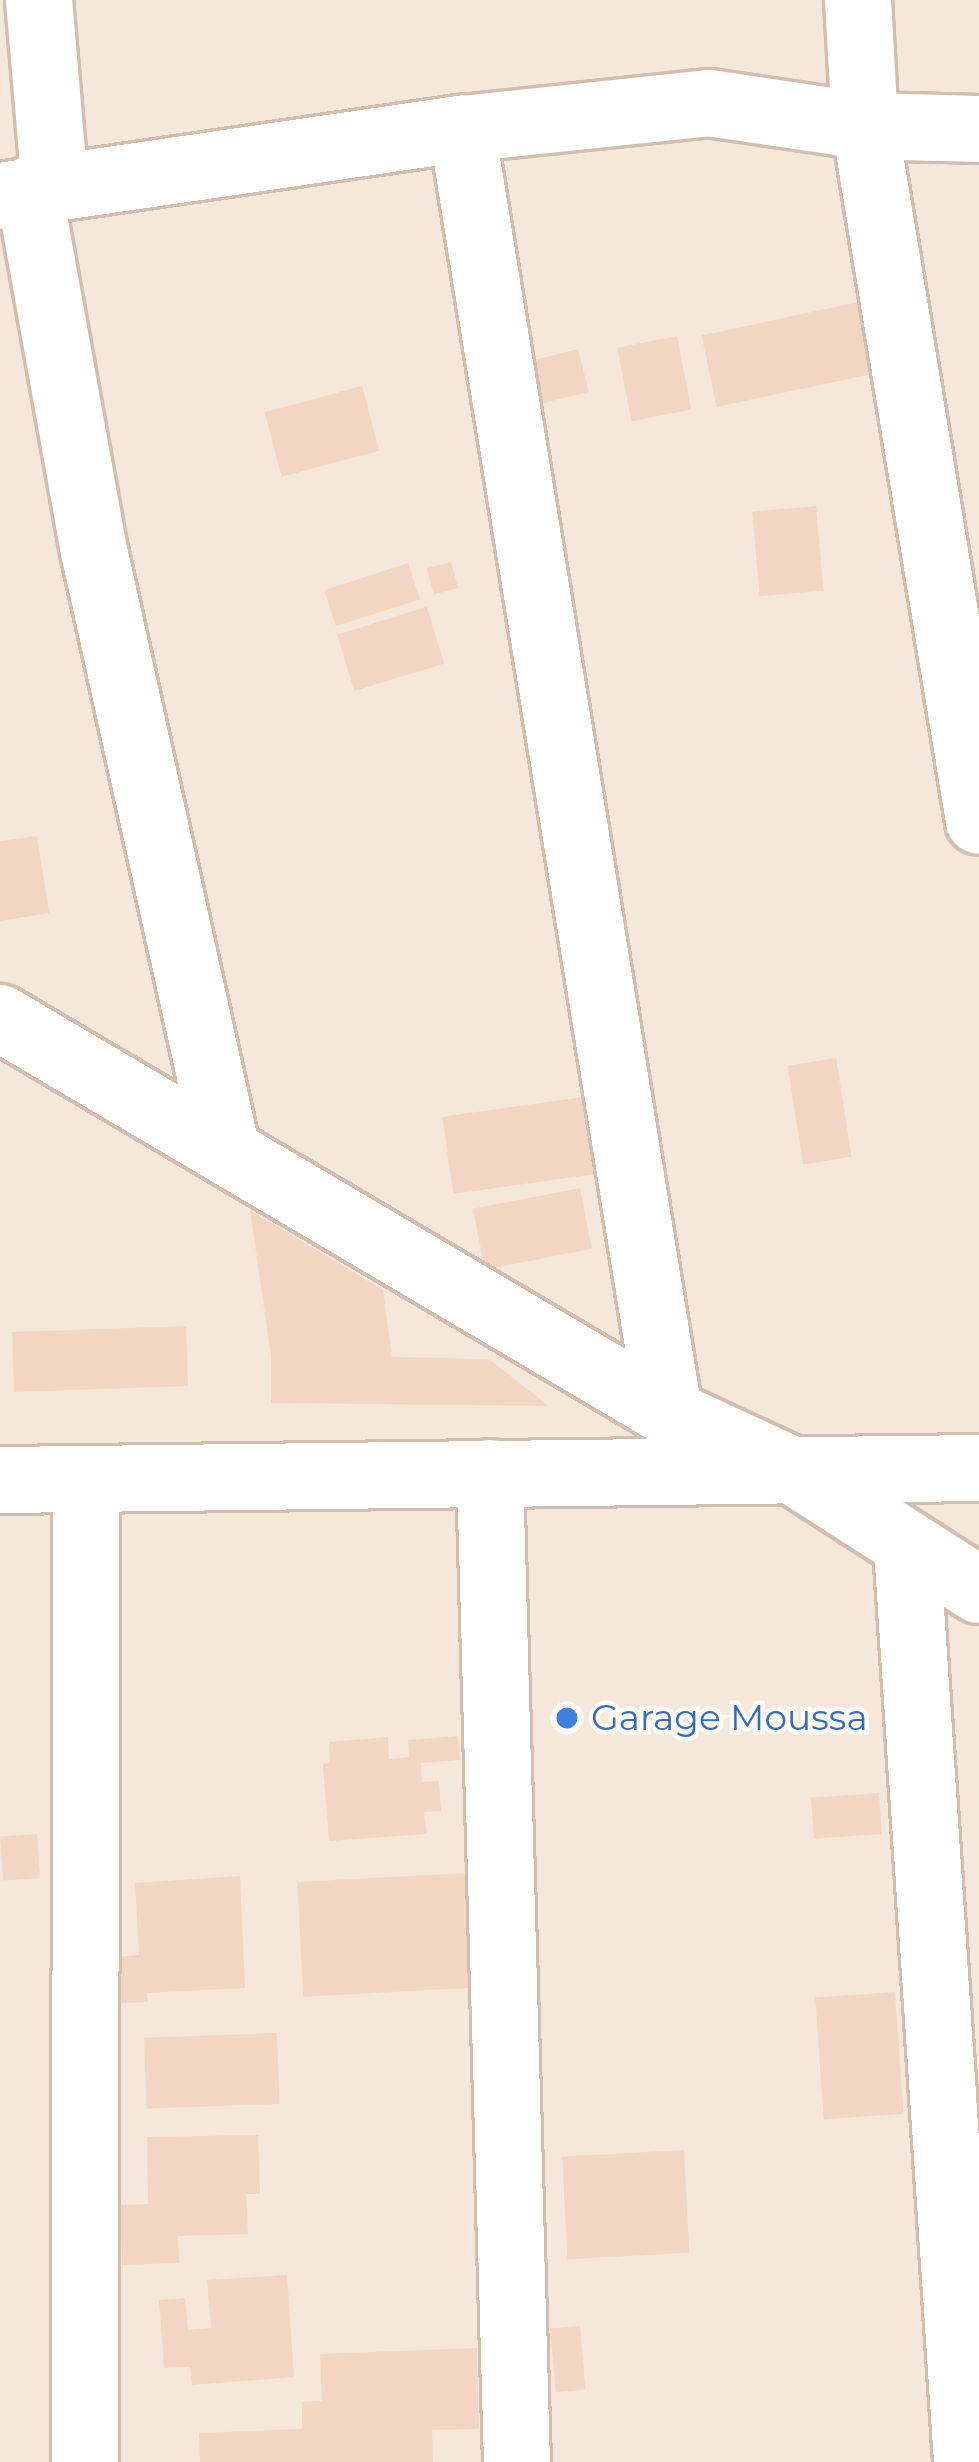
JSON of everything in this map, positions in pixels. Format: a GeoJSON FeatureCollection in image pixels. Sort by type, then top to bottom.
{"type":"FeatureCollection","features":[{"type":"Feature","properties":{"kind":"street"},"geometry":{"type":"LineString","coordinates":[[39,0],[28,190],[95,555],[226,1151]]}},
{"type":"Feature","properties":{"kind":"street"},"geometry":{"type":"LineString","coordinates":[[858,0],[865,126],[960,588],[979,821]]}},
{"type":"Feature","properties":{"kind":"street"},"geometry":{"type":"LineString","coordinates":[[28,190],[462,129],[709,103],[865,126],[979,129]]}},
{"type":"Feature","properties":{"kind":"street"},"geometry":{"type":"LineString","coordinates":[[462,129],[669,1413]]}},
{"type":"Feature","properties":{"kind":"street"},"geometry":{"type":"LineString","coordinates":[[0,1018],[669,1413],[792,1470],[979,1591]]}},
{"type":"Feature","properties":{"kind":"street"},"geometry":{"type":"LineString","coordinates":[[0,1480],[979,1468]]}},
{"type":"Feature","properties":{"kind":"street"},"geometry":{"type":"LineString","coordinates":[[490,1473],[517,2462]]}},
{"type":"Feature","properties":{"kind":"street"},"geometry":{"type":"LineString","coordinates":[[85,2462],[86,1479]]}},
{"type":"Feature","properties":{"kind":"street"},"geometry":{"type":"LineString","coordinates":[[907,1548],[968,2306],[967,2462]]}},
{"type":"Feature","properties":{"kind":"shaded area"},"geometry":{"type":"Polygon","coordinates":[[[0,0],[979,0],[979,2462],[0,2462],[0,0]]]}},
{"type":"Feature","properties":{"kind":"building"},"geometry":{"type":"Polygon","coordinates":[[[859,302],[874,373],[717,407],[702,335],[859,302]]]}},
{"type":"Feature","properties":{"kind":"building"},"geometry":{"type":"Polygon","coordinates":[[[677,336],[691,410],[631,421],[617,348],[677,336]]]}},
{"type":"Feature","properties":{"kind":"building"},"geometry":{"type":"Polygon","coordinates":[[[578,349],[589,392],[517,410],[506,367],[578,349]]]}},
{"type":"Feature","properties":{"kind":"building"},"geometry":{"type":"Polygon","coordinates":[[[362,386],[379,451],[282,477],[264,412],[362,386]]]}},
{"type":"Feature","properties":{"kind":"building"},"geometry":{"type":"Polygon","coordinates":[[[816,506],[823,591],[760,596],[752,512],[816,506]]]}},
{"type":"Feature","properties":{"kind":"building"},"geometry":{"type":"Polygon","coordinates":[[[451,562],[458,588],[434,595],[427,568],[451,562]]]}},
{"type":"Feature","properties":{"kind":"building"},"geometry":{"type":"Polygon","coordinates":[[[408,563],[420,599],[336,626],[324,590],[408,563]]]}},
{"type":"Feature","properties":{"kind":"building"},"geometry":{"type":"Polygon","coordinates":[[[427,607],[444,663],[354,691],[337,634],[427,607]]]}},
{"type":"Feature","properties":{"kind":"building"},"geometry":{"type":"Polygon","coordinates":[[[37,836],[49,913],[0,921],[0,841],[37,836]]]}},
{"type":"Feature","properties":{"kind":"building"},"geometry":{"type":"Polygon","coordinates":[[[836,1058],[852,1157],[803,1164],[788,1066],[836,1058]]]}},
{"type":"Feature","properties":{"kind":"building"},"geometry":{"type":"Polygon","coordinates":[[[583,1097],[594,1174],[453,1194],[442,1117],[583,1097]]]}},
{"type":"Feature","properties":{"kind":"building"},"geometry":{"type":"Polygon","coordinates":[[[580,1188],[592,1249],[485,1270],[473,1209],[580,1188]]]}},
{"type":"Feature","properties":{"kind":"building"},"geometry":{"type":"Polygon","coordinates":[[[250,1210],[383,1290],[392,1357],[489,1359],[549,1406],[271,1403],[271,1356],[250,1210]]]}},
{"type":"Feature","properties":{"kind":"building"},"geometry":{"type":"Polygon","coordinates":[[[186,1326],[188,1386],[14,1392],[12,1332],[186,1326]]]}},
{"type":"Feature","properties":{"kind":"building"},"geometry":{"type":"Polygon","coordinates":[[[458,1736],[460,1760],[421,1763],[422,1782],[439,1781],[441,1811],[424,1812],[427,1834],[329,1841],[323,1764],[330,1763],[329,1742],[388,1737],[389,1759],[409,1757],[408,1740],[458,1736]]]}},
{"type":"Feature","properties":{"kind":"building"},"geometry":{"type":"Polygon","coordinates":[[[879,1793],[882,1834],[814,1839],[811,1798],[879,1793]]]}},
{"type":"Feature","properties":{"kind":"building"},"geometry":{"type":"Polygon","coordinates":[[[37,1834],[40,1878],[3,1880],[0,1837],[37,1834]]]}},
{"type":"Feature","properties":{"kind":"building"},"geometry":{"type":"Polygon","coordinates":[[[467,1873],[473,1988],[303,1997],[297,1882],[467,1873]]]}},
{"type":"Feature","properties":{"kind":"building"},"geometry":{"type":"Polygon","coordinates":[[[240,1876],[245,1988],[147,1993],[148,2002],[119,2003],[117,1957],[139,1955],[135,1883],[240,1876]]]}},
{"type":"Feature","properties":{"kind":"building"},"geometry":{"type":"Polygon","coordinates":[[[895,1992],[904,2114],[824,2119],[815,1998],[895,1992]]]}},
{"type":"Feature","properties":{"kind":"building"},"geometry":{"type":"Polygon","coordinates":[[[277,2033],[279,2104],[147,2109],[144,2038],[277,2033]]]}},
{"type":"Feature","properties":{"kind":"building"},"geometry":{"type":"Polygon","coordinates":[[[258,2135],[260,2194],[246,2194],[248,2234],[178,2236],[179,2263],[122,2265],[120,2205],[148,2204],[147,2137],[258,2135]]]}},
{"type":"Feature","properties":{"kind":"building"},"geometry":{"type":"Polygon","coordinates":[[[684,2150],[689,2253],[568,2259],[562,2156],[684,2150]]]}},
{"type":"Feature","properties":{"kind":"building"},"geometry":{"type":"Polygon","coordinates":[[[287,2275],[294,2377],[192,2385],[190,2367],[164,2368],[159,2300],[185,2298],[188,2330],[211,2328],[207,2280],[287,2275]]]}},
{"type":"Feature","properties":{"kind":"building"},"geometry":{"type":"Polygon","coordinates":[[[580,2326],[586,2390],[556,2392],[550,2329],[580,2326]]]}},
{"type":"Feature","properties":{"kind":"building"},"geometry":{"type":"Polygon","coordinates":[[[477,2348],[479,2429],[432,2430],[433,2462],[200,2462],[199,2433],[302,2429],[302,2402],[322,2401],[320,2354],[477,2348]]]}},
{"type":"Feature","properties":{"kind":"place","name":"Garage Moussa"},"geometry":{"type":"Point","coordinates":[567,1718]}}]}
